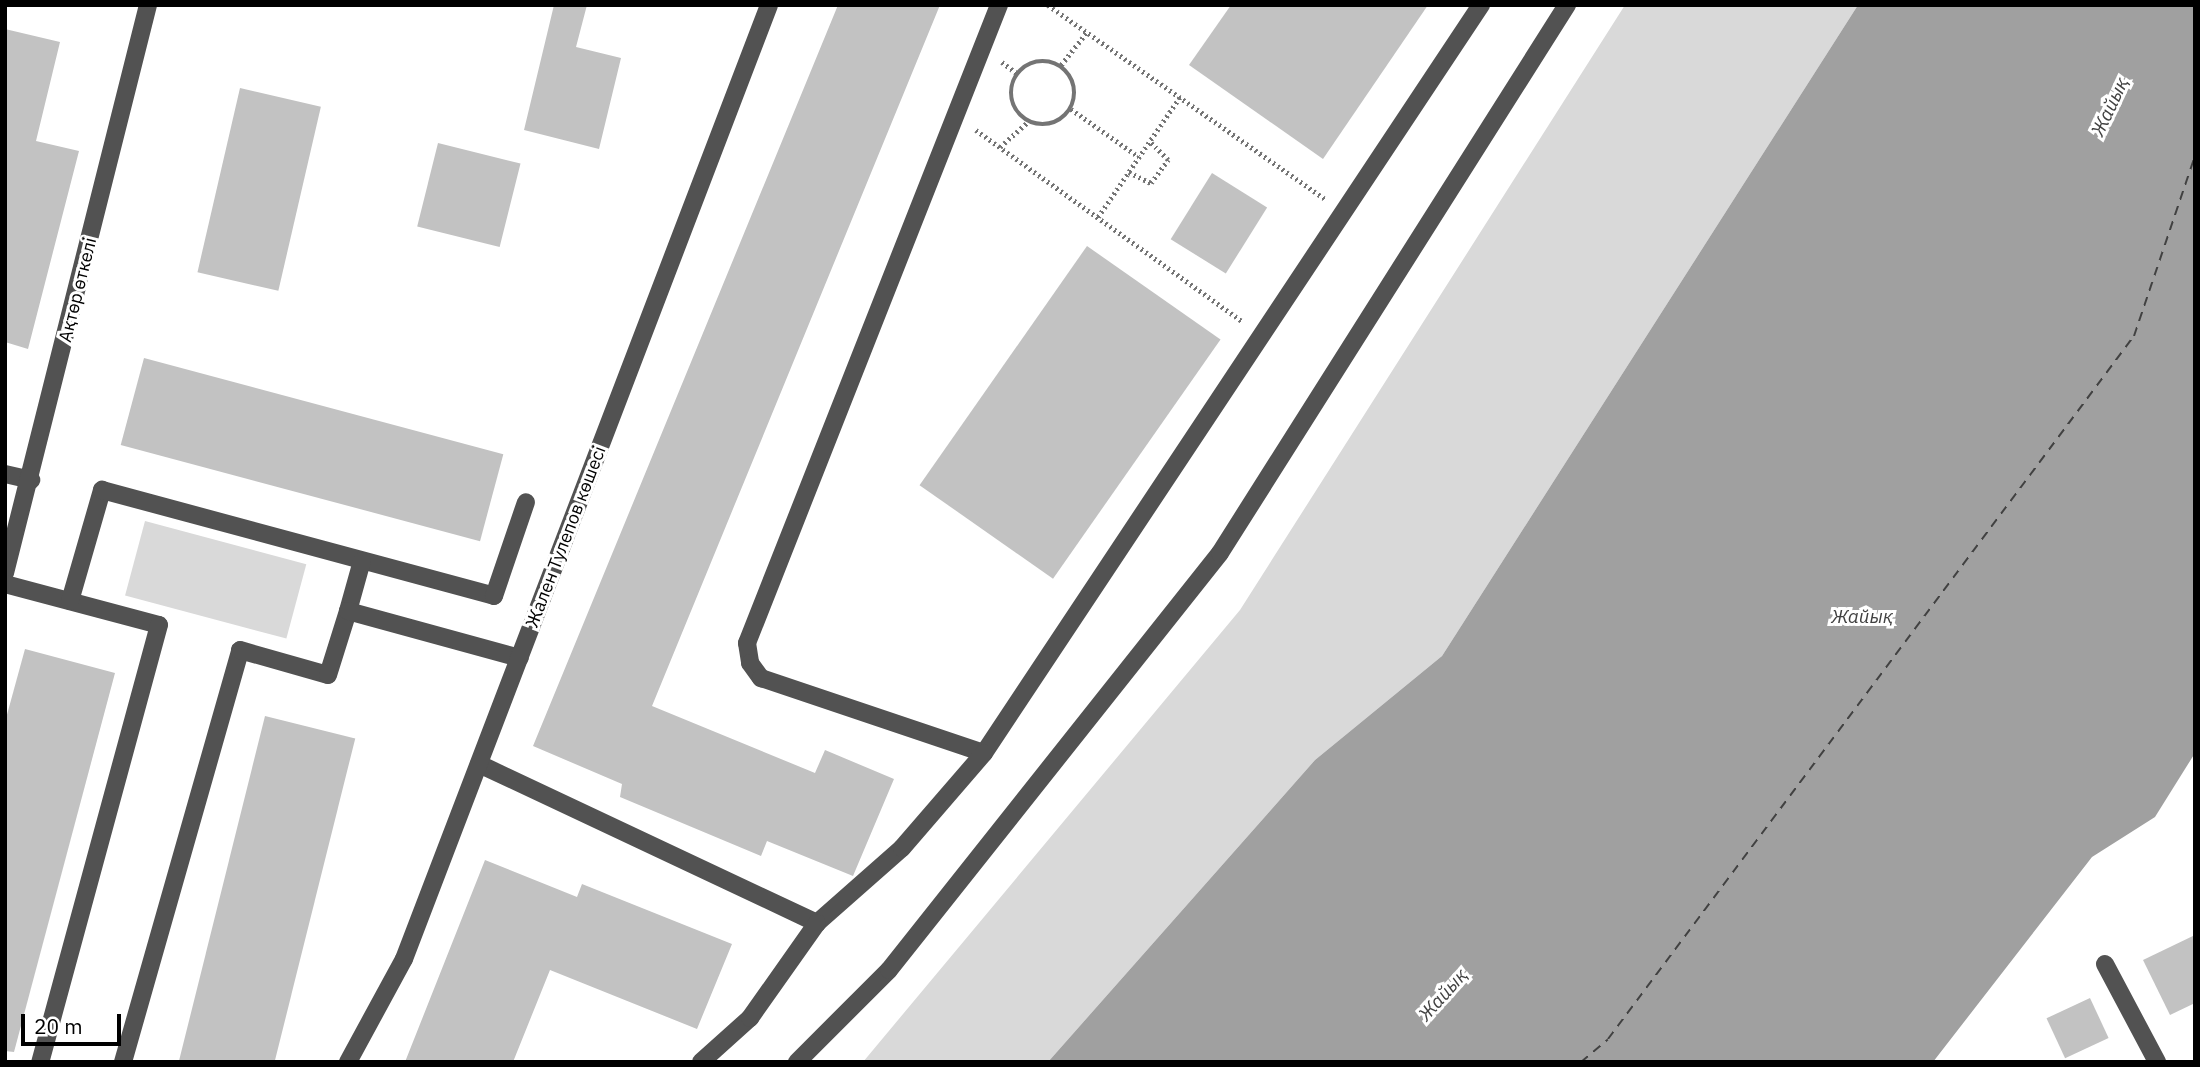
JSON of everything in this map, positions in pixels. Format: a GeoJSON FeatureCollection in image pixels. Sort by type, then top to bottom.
{"type":"FeatureCollection","features":[{"type":"Feature","properties":{"kind":"street","name":"Ақтөр өткелі"},"geometry":{"type":"LineString","coordinates":[[5,573],[8,550],[31,480],[148,5]]}},
{"type":"Feature","properties":{"kind":"street","name":"Жален Тулепов көшесі"},"geometry":{"type":"LineString","coordinates":[[348,1062],[404,959],[769,5]]}},
{"type":"Feature","properties":{"kind":"street"},"geometry":{"type":"LineString","coordinates":[[984,753],[761,678],[750,663],[747,643],[999,5]]}},
{"type":"Feature","properties":{"kind":"street"},"geometry":{"type":"LineString","coordinates":[[701,1062],[750,1018],[817,923],[902,848],[984,753],[1481,5]]}},
{"type":"Feature","properties":{"kind":"street"},"geometry":{"type":"LineString","coordinates":[[797,1062],[889,970],[1220,553],[1567,5]]}},
{"type":"Feature","properties":{"kind":"street"},"geometry":{"type":"LineString","coordinates":[[5,474],[31,480]]}},
{"type":"Feature","properties":{"kind":"street"},"geometry":{"type":"LineString","coordinates":[[70,601],[102,490],[494,596],[526,502]]}},
{"type":"Feature","properties":{"kind":"street"},"geometry":{"type":"LineString","coordinates":[[123,1062],[240,650],[328,675],[362,561]]}},
{"type":"Feature","properties":{"kind":"street"},"geometry":{"type":"LineString","coordinates":[[5,584],[159,625],[40,1062]]}},
{"type":"Feature","properties":{"kind":"street"},"geometry":{"type":"LineString","coordinates":[[348,611],[520,658]]}},
{"type":"Feature","properties":{"kind":"street"},"geometry":{"type":"LineString","coordinates":[[479,764],[817,923]]}},
{"type":"Feature","properties":{"kind":"street"},"geometry":{"type":"LineString","coordinates":[[2105,964],[2157,1062]]}},
{"type":"Feature","properties":{"kind":"path"},"geometry":{"type":"LineString","coordinates":[[1048,5],[1327,201],[1320,212]]}},
{"type":"Feature","properties":{"kind":"path"},"geometry":{"type":"LineString","coordinates":[[1061,65],[1087,32]]}},
{"type":"Feature","properties":{"kind":"path"},"geometry":{"type":"LineString","coordinates":[[1037,61],[1061,65],[1073,81],[1071,109],[1050,124],[1029,121],[1014,106],[1015,78],[1037,61]]}},
{"type":"Feature","properties":{"kind":"path"},"geometry":{"type":"LineString","coordinates":[[1098,218],[1180,97]]}},
{"type":"Feature","properties":{"kind":"path"},"geometry":{"type":"LineString","coordinates":[[1071,109],[1139,157]]}},
{"type":"Feature","properties":{"kind":"path"},"geometry":{"type":"LineString","coordinates":[[956,115],[1244,322],[1251,311]]}},
{"type":"Feature","properties":{"kind":"path"},"geometry":{"type":"LineString","coordinates":[[1000,147],[1029,121]]}},
{"type":"Feature","properties":{"kind":"path"},"geometry":{"type":"LineString","coordinates":[[1129,172],[1151,183],[1168,160],[1150,142]]}},
{"type":"Feature","properties":{"kind":"shaded area"},"geometry":{"type":"Polygon","coordinates":[[[1625,5],[1858,5],[1442,656],[1315,760],[1048,1062],[863,1062],[1240,610],[1625,5]]]}},
{"type":"Feature","properties":{"kind":"shaded area"},"geometry":{"type":"Polygon","coordinates":[[[145,521],[306,564],[286,639],[125,595],[145,521]]]}},
{"type":"Feature","properties":{"kind":"water","name":"Жайық"},"geometry":{"type":"Polygon","coordinates":[[[1858,5],[2195,5],[2195,753],[2155,817],[2092,857],[1933,1062],[1048,1062],[1315,760],[1442,656],[1858,5]]]}},
{"type":"Feature","properties":{"kind":"building"},"geometry":{"type":"Polygon","coordinates":[[[554,5],[587,5],[576,47],[621,58],[599,149],[524,130],[554,5]]]}},
{"type":"Feature","properties":{"kind":"building"},"geometry":{"type":"Polygon","coordinates":[[[838,5],[940,5],[652,706],[815,773],[825,750],[894,779],[853,876],[767,841],[761,856],[620,797],[622,784],[533,746],[838,5]]]}},
{"type":"Feature","properties":{"kind":"building"},"geometry":{"type":"Polygon","coordinates":[[[1231,5],[1428,5],[1323,159],[1189,65],[1231,5]]]}},
{"type":"Feature","properties":{"kind":"building"},"geometry":{"type":"Polygon","coordinates":[[[5,29],[60,42],[36,141],[79,151],[28,349],[5,342],[5,29]]]}},
{"type":"Feature","properties":{"kind":"building"},"geometry":{"type":"Polygon","coordinates":[[[240,88],[321,107],[278,291],[197,272],[240,88]]]}},
{"type":"Feature","properties":{"kind":"building"},"geometry":{"type":"Polygon","coordinates":[[[438,143],[520,164],[500,247],[417,226],[438,143]]]}},
{"type":"Feature","properties":{"kind":"building"},"geometry":{"type":"Polygon","coordinates":[[[1212,173],[1267,207],[1226,274],[1171,239],[1212,173]]]}},
{"type":"Feature","properties":{"kind":"building"},"geometry":{"type":"Polygon","coordinates":[[[1087,246],[1221,339],[1053,579],[920,485],[1087,246]]]}},
{"type":"Feature","properties":{"kind":"building"},"geometry":{"type":"Polygon","coordinates":[[[144,358],[503,454],[480,541],[121,445],[144,358]]]}},
{"type":"Feature","properties":{"kind":"building"},"geometry":{"type":"Polygon","coordinates":[[[25,649],[115,673],[14,1052],[5,1051],[5,722],[25,649]]]}},
{"type":"Feature","properties":{"kind":"building"},"geometry":{"type":"Polygon","coordinates":[[[265,716],[355,738],[275,1062],[179,1062],[265,716]]]}},
{"type":"Feature","properties":{"kind":"building"},"geometry":{"type":"Polygon","coordinates":[[[485,860],[577,897],[582,884],[732,944],[697,1029],[550,970],[513,1062],[405,1062],[485,860]]]}},
{"type":"Feature","properties":{"kind":"building"},"geometry":{"type":"Polygon","coordinates":[[[2195,935],[2195,1003],[2170,1015],[2143,960],[2195,935]]]}},
{"type":"Feature","properties":{"kind":"building"},"geometry":{"type":"Polygon","coordinates":[[[2090,998],[2109,1038],[2065,1058],[2046,1018],[2090,998]]]}},
{"type":"Feature","properties":{"kind":"ferry route"},"geometry":{"type":"LineString","coordinates":[[1581,1062],[1608,1039],[2134,336],[2195,156]]}}]}
